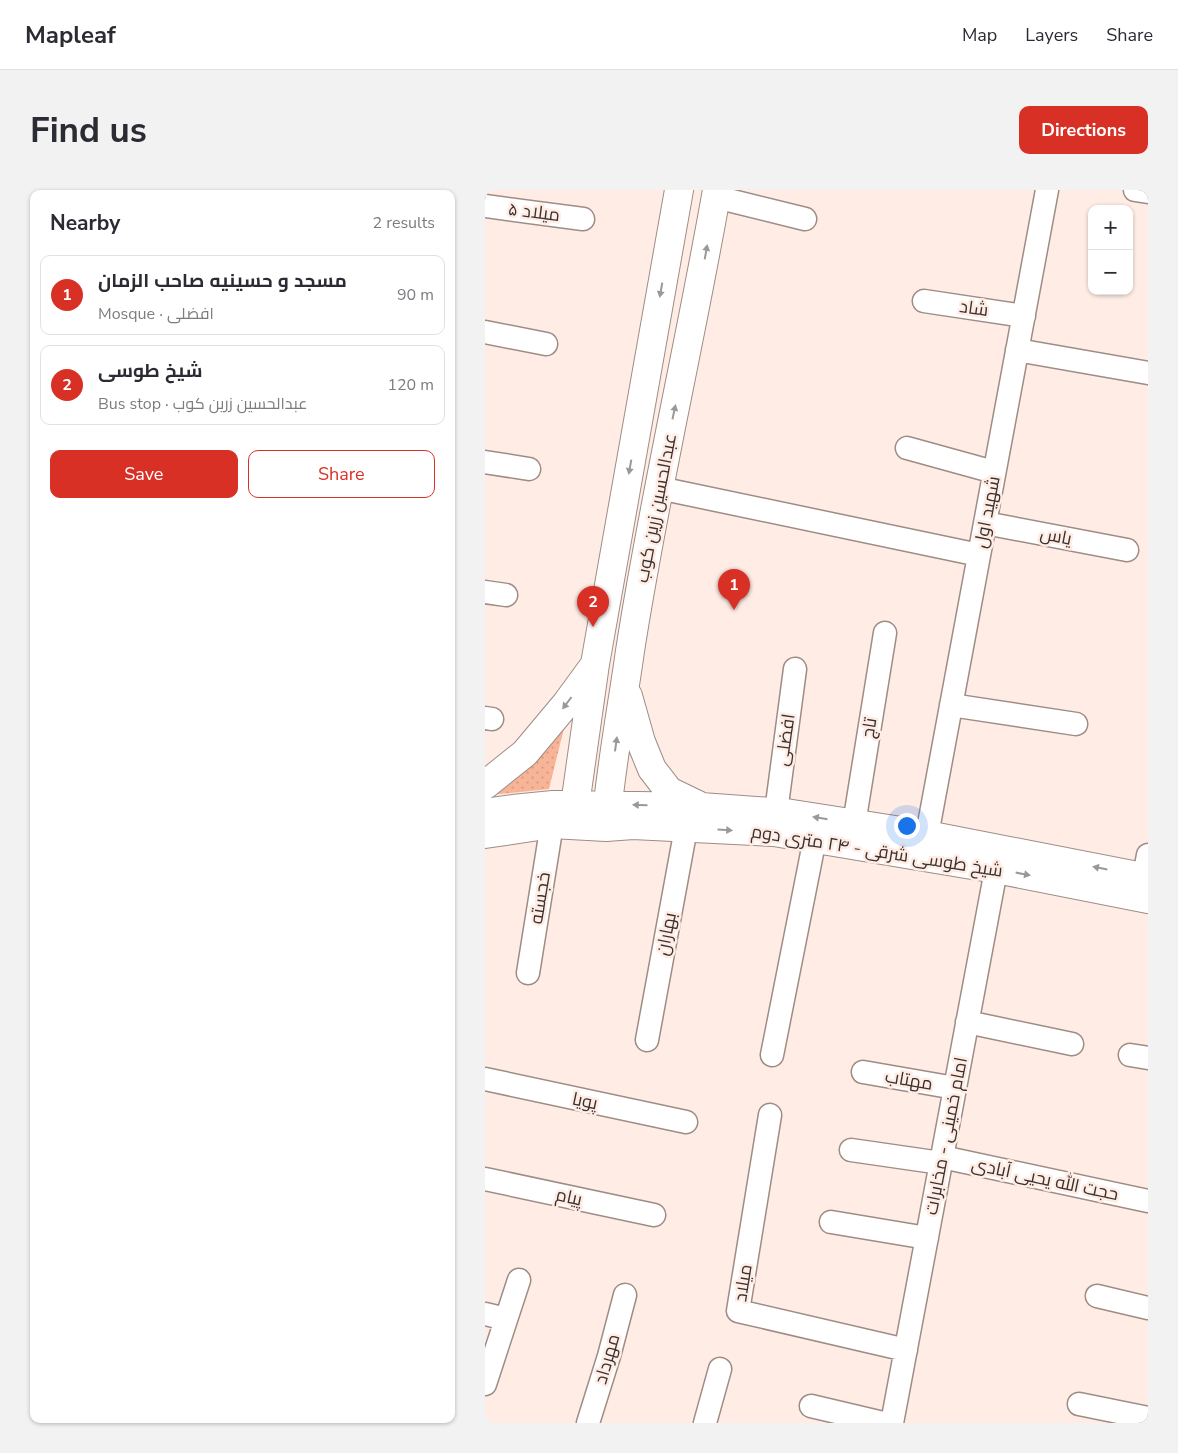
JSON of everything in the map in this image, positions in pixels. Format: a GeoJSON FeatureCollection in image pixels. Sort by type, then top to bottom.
{"type":"FeatureCollection","features":[{"type":"Feature","properties":{"kind":"main road","name":"عبدالحسین زرین کوب"},"geometry":{"type":"LineString","coordinates":[[568,818],[679,190]]}},
{"type":"Feature","properties":{"kind":"main road","name":"عبدالحسین زرین کوب"},"geometry":{"type":"LineString","coordinates":[[607,816],[642,574],[717,194]]}},
{"type":"Feature","properties":{"kind":"main road"},"geometry":{"type":"LineString","coordinates":[[485,785],[525,753],[566,704],[597,651],[603,647],[607,652],[616,655],[624,654],[631,650]]}},
{"type":"Feature","properties":{"kind":"main road"},"geometry":{"type":"LineString","coordinates":[[625,686],[641,742],[652,770],[669,792],[694,817]]}},
{"type":"Feature","properties":{"kind":"main road","name":"شیخ طوسی شرقی - ۲۴ متری دوم"},"geometry":{"type":"LineString","coordinates":[[485,813],[553,805],[568,818]]}},
{"type":"Feature","properties":{"kind":"main road","name":"شیخ طوسی شرقی - ۲۴ متری دوم"},"geometry":{"type":"LineString","coordinates":[[485,834],[568,818],[607,816],[633,826],[694,817],[776,812],[927,835],[998,858]]}},
{"type":"Feature","properties":{"kind":"main road","name":"شیخ طوسی شرقی - ۲۴ متری دوم"},"geometry":{"type":"LineString","coordinates":[[694,817],[815,838],[1147,877]]}},
{"type":"Feature","properties":{"kind":"street","name":"شهید اول"},"geometry":{"type":"LineString","coordinates":[[927,835],[1047,190]]}},
{"type":"Feature","properties":{"kind":"street"},"geometry":{"type":"LineString","coordinates":[[1135,190],[1148,192]]}},
{"type":"Feature","properties":{"kind":"street"},"geometry":{"type":"LineString","coordinates":[[717,194],[805,219]]}},
{"type":"Feature","properties":{"kind":"street","name":"میلاد ۵"},"geometry":{"type":"LineString","coordinates":[[485,206],[583,219]]}},
{"type":"Feature","properties":{"kind":"street","name":"شاد"},"geometry":{"type":"LineString","coordinates":[[924,301],[1024,316]]}},
{"type":"Feature","properties":{"kind":"street"},"geometry":{"type":"LineString","coordinates":[[485,332],[546,344]]}},
{"type":"Feature","properties":{"kind":"street"},"geometry":{"type":"LineString","coordinates":[[1017,350],[1148,373]]}},
{"type":"Feature","properties":{"kind":"street"},"geometry":{"type":"LineString","coordinates":[[907,448],[995,472]]}},
{"type":"Feature","properties":{"kind":"street"},"geometry":{"type":"LineString","coordinates":[[485,462],[529,469]]}},
{"type":"Feature","properties":{"kind":"street"},"geometry":{"type":"LineString","coordinates":[[659,488],[979,555]]}},
{"type":"Feature","properties":{"kind":"street","name":"یاس"},"geometry":{"type":"LineString","coordinates":[[985,523],[1127,550]]}},
{"type":"Feature","properties":{"kind":"street","name":"تاج"},"geometry":{"type":"LineString","coordinates":[[854,824],[885,633]]}},
{"type":"Feature","properties":{"kind":"street","name":"افضلی"},"geometry":{"type":"LineString","coordinates":[[776,812],[795,669]]}},
{"type":"Feature","properties":{"kind":"street"},"geometry":{"type":"LineString","coordinates":[[951,705],[1076,724]]}},
{"type":"Feature","properties":{"kind":"street","name":"بهاران"},"geometry":{"type":"LineString","coordinates":[[647,1040],[694,817]]}},
{"type":"Feature","properties":{"kind":"street","name":"خجسته"},"geometry":{"type":"LineString","coordinates":[[528,972],[568,818]]}},
{"type":"Feature","properties":{"kind":"street"},"geometry":{"type":"LineString","coordinates":[[773,1055],[815,838]]}},
{"type":"Feature","properties":{"kind":"street","name":"امام خمینی - مخابرات"},"geometry":{"type":"LineString","coordinates":[[892,1423],[998,858]]}},
{"type":"Feature","properties":{"kind":"street"},"geometry":{"type":"LineString","coordinates":[[967,1022],[1072,1044]]}},
{"type":"Feature","properties":{"kind":"street","name":"مهتاب"},"geometry":{"type":"LineString","coordinates":[[863,1072],[955,1088]]}},
{"type":"Feature","properties":{"kind":"street","name":"پویا"},"geometry":{"type":"LineString","coordinates":[[485,1079],[686,1122]]}},
{"type":"Feature","properties":{"kind":"street","name":"میلاد"},"geometry":{"type":"LineString","coordinates":[[770,1115],[739,1312],[906,1350]]}},
{"type":"Feature","properties":{"kind":"street","name":"حجت الله یحیی آبادی"},"geometry":{"type":"LineString","coordinates":[[851,1150],[941,1160],[1148,1201]]}},
{"type":"Feature","properties":{"kind":"street","name":"پیام"},"geometry":{"type":"LineString","coordinates":[[485,1179],[654,1215]]}},
{"type":"Feature","properties":{"kind":"street"},"geometry":{"type":"LineString","coordinates":[[831,1222],[927,1238]]}},
{"type":"Feature","properties":{"kind":"street"},"geometry":{"type":"LineString","coordinates":[[485,1384],[496,1316],[519,1280]]}},
{"type":"Feature","properties":{"kind":"street","name":"مهرداد"},"geometry":{"type":"LineString","coordinates":[[588,1423],[609,1356],[625,1295]]}},
{"type":"Feature","properties":{"kind":"street"},"geometry":{"type":"LineString","coordinates":[[1097,1296],[1148,1308]]}},
{"type":"Feature","properties":{"kind":"street"},"geometry":{"type":"LineString","coordinates":[[705,1423],[719,1370]]}},
{"type":"Feature","properties":{"kind":"street"},"geometry":{"type":"LineString","coordinates":[[1079,1404],[1148,1418]]}},
{"type":"Feature","properties":{"kind":"street"},"geometry":{"type":"LineString","coordinates":[[811,1406],[883,1423]]}},
{"type":"Feature","properties":{"kind":"shaded area"},"geometry":{"type":"Polygon","coordinates":[[[566,720],[549,789],[491,795],[566,720]]]}},
{"type":"Feature","properties":{"kind":"place","name":"مسجد و حسینیه صاحب الزمان"},"geometry":{"type":"Point","coordinates":[734,610]}},
{"type":"Feature","properties":{"kind":"place","name":"شیخ طوسی"},"geometry":{"type":"Point","coordinates":[593,627]}}]}
